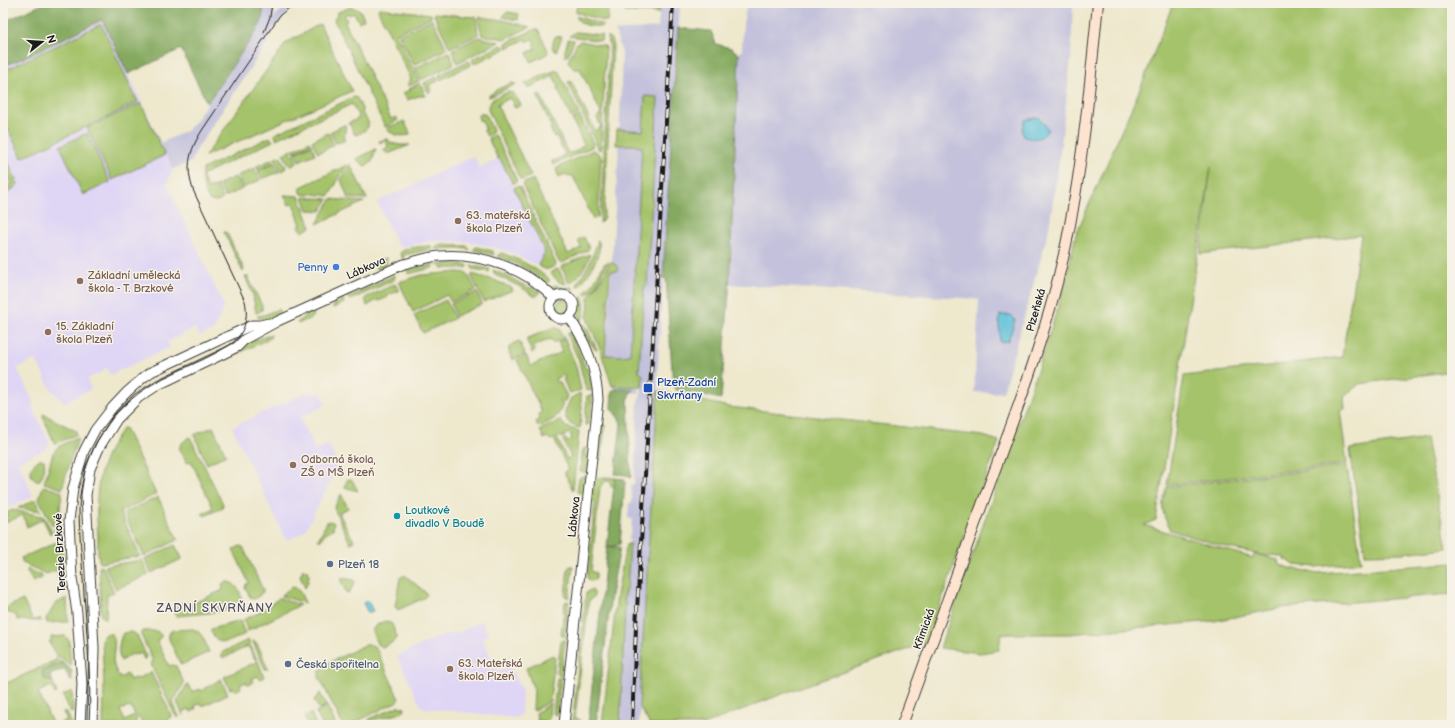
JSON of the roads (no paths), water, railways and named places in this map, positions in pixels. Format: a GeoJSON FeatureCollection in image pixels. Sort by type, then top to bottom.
{"type":"FeatureCollection","features":[{"type":"Feature","properties":{"kind":"main road","name":"Plzeňská"},"geometry":{"type":"LineString","coordinates":[[969,541],[1021,398],[1056,285],[1064,252],[1074,200],[1091,77],[1098,3]]}},
{"type":"Feature","properties":{"kind":"main road","name":"Křimická"},"geometry":{"type":"LineString","coordinates":[[902,725],[969,541]]}},
{"type":"Feature","properties":{"kind":"street","name":"Lábkova"},"geometry":{"type":"LineString","coordinates":[[92,725],[94,648],[86,495],[88,480],[93,460],[105,436],[117,420],[138,398],[158,385],[237,347],[245,339],[278,321],[404,264],[422,259],[439,256],[456,256],[472,257],[488,261],[504,266],[533,282],[554,298]]}},
{"type":"Feature","properties":{"kind":"street"},"geometry":{"type":"LineString","coordinates":[[564,295],[572,300],[574,309],[569,317],[560,319],[552,314],[550,306],[554,298],[564,295]]}},
{"type":"Feature","properties":{"kind":"street","name":"Lábkova"},"geometry":{"type":"LineString","coordinates":[[564,725],[598,400],[593,365],[576,326],[569,317]]}},
{"type":"Feature","properties":{"kind":"street","name":"Lábkova"},"geometry":{"type":"LineString","coordinates":[[228,335],[252,325],[260,325],[278,321]]}},
{"type":"Feature","properties":{"kind":"street","name":"Terezie Brzkové"},"geometry":{"type":"LineString","coordinates":[[80,725],[82,684],[78,613],[72,578],[69,521],[73,488],[84,452],[95,430],[112,408],[144,377],[151,372],[228,335]]}},
{"type":"Feature","properties":{"kind":"water"},"geometry":{"type":"Polygon","coordinates":[[[1039,117],[1048,129],[1046,133],[1038,138],[1031,139],[1024,137],[1022,129],[1025,120],[1039,117]]]}},
{"type":"Feature","properties":{"kind":"water"},"geometry":{"type":"Polygon","coordinates":[[[1000,315],[1011,315],[1015,320],[1008,341],[1000,342],[1000,315]]]}},
{"type":"Feature","properties":{"kind":"water"},"geometry":{"type":"Polygon","coordinates":[[[368,601],[373,611],[368,613],[363,603],[368,601]]]}},
{"type":"Feature","properties":{"kind":"tram line"},"geometry":{"type":"LineString","coordinates":[[264,32],[270,17],[272,3]]}},
{"type":"Feature","properties":{"kind":"tram line"},"geometry":{"type":"LineString","coordinates":[[89,725],[89,671],[79,510],[80,495],[87,465],[108,424],[117,412],[128,402],[151,385],[228,346],[238,337],[244,326],[246,321],[245,301],[194,192],[189,174],[190,158],[192,150],[200,134],[280,15],[295,3]]}},
{"type":"Feature","properties":{"kind":"railway"},"geometry":{"type":"LineString","coordinates":[[632,725],[636,627],[673,3]]}},
{"type":"Feature","properties":{"kind":"place","name":"63. mateřská škola Plzeň"},"geometry":{"type":"Point","coordinates":[458,221]}},
{"type":"Feature","properties":{"kind":"place","name":"Penny"},"geometry":{"type":"Point","coordinates":[336,267]}},
{"type":"Feature","properties":{"kind":"place","name":"Základní umělecká škola - T. Brzkové"},"geometry":{"type":"Point","coordinates":[80,281]}},
{"type":"Feature","properties":{"kind":"place","name":"15. Základní škola Plzeň"},"geometry":{"type":"Point","coordinates":[48,332]}},
{"type":"Feature","properties":{"kind":"place","name":"Plzeň-Zadní Skvrňany"},"geometry":{"type":"Point","coordinates":[648,388]}},
{"type":"Feature","properties":{"kind":"place","name":"Odborná škola, ZŠ a MŠ Plzeň"},"geometry":{"type":"Point","coordinates":[293,465]}},
{"type":"Feature","properties":{"kind":"place","name":"Loutkové divadlo V Boudě"},"geometry":{"type":"Point","coordinates":[397,516]}},
{"type":"Feature","properties":{"kind":"place","name":"Plzeň 18"},"geometry":{"type":"Point","coordinates":[330,564]}},
{"type":"Feature","properties":{"kind":"place","name":"Česká spořitelna"},"geometry":{"type":"Point","coordinates":[288,664]}},
{"type":"Feature","properties":{"kind":"place","name":"63. Mateřská škola Plzeň"},"geometry":{"type":"Point","coordinates":[450,669]}},
{"type":"Feature","properties":{"kind":"district","name":"ZADNÍ SKVRŇANY"},"geometry":{"type":"Point","coordinates":[215,608]}}]}
